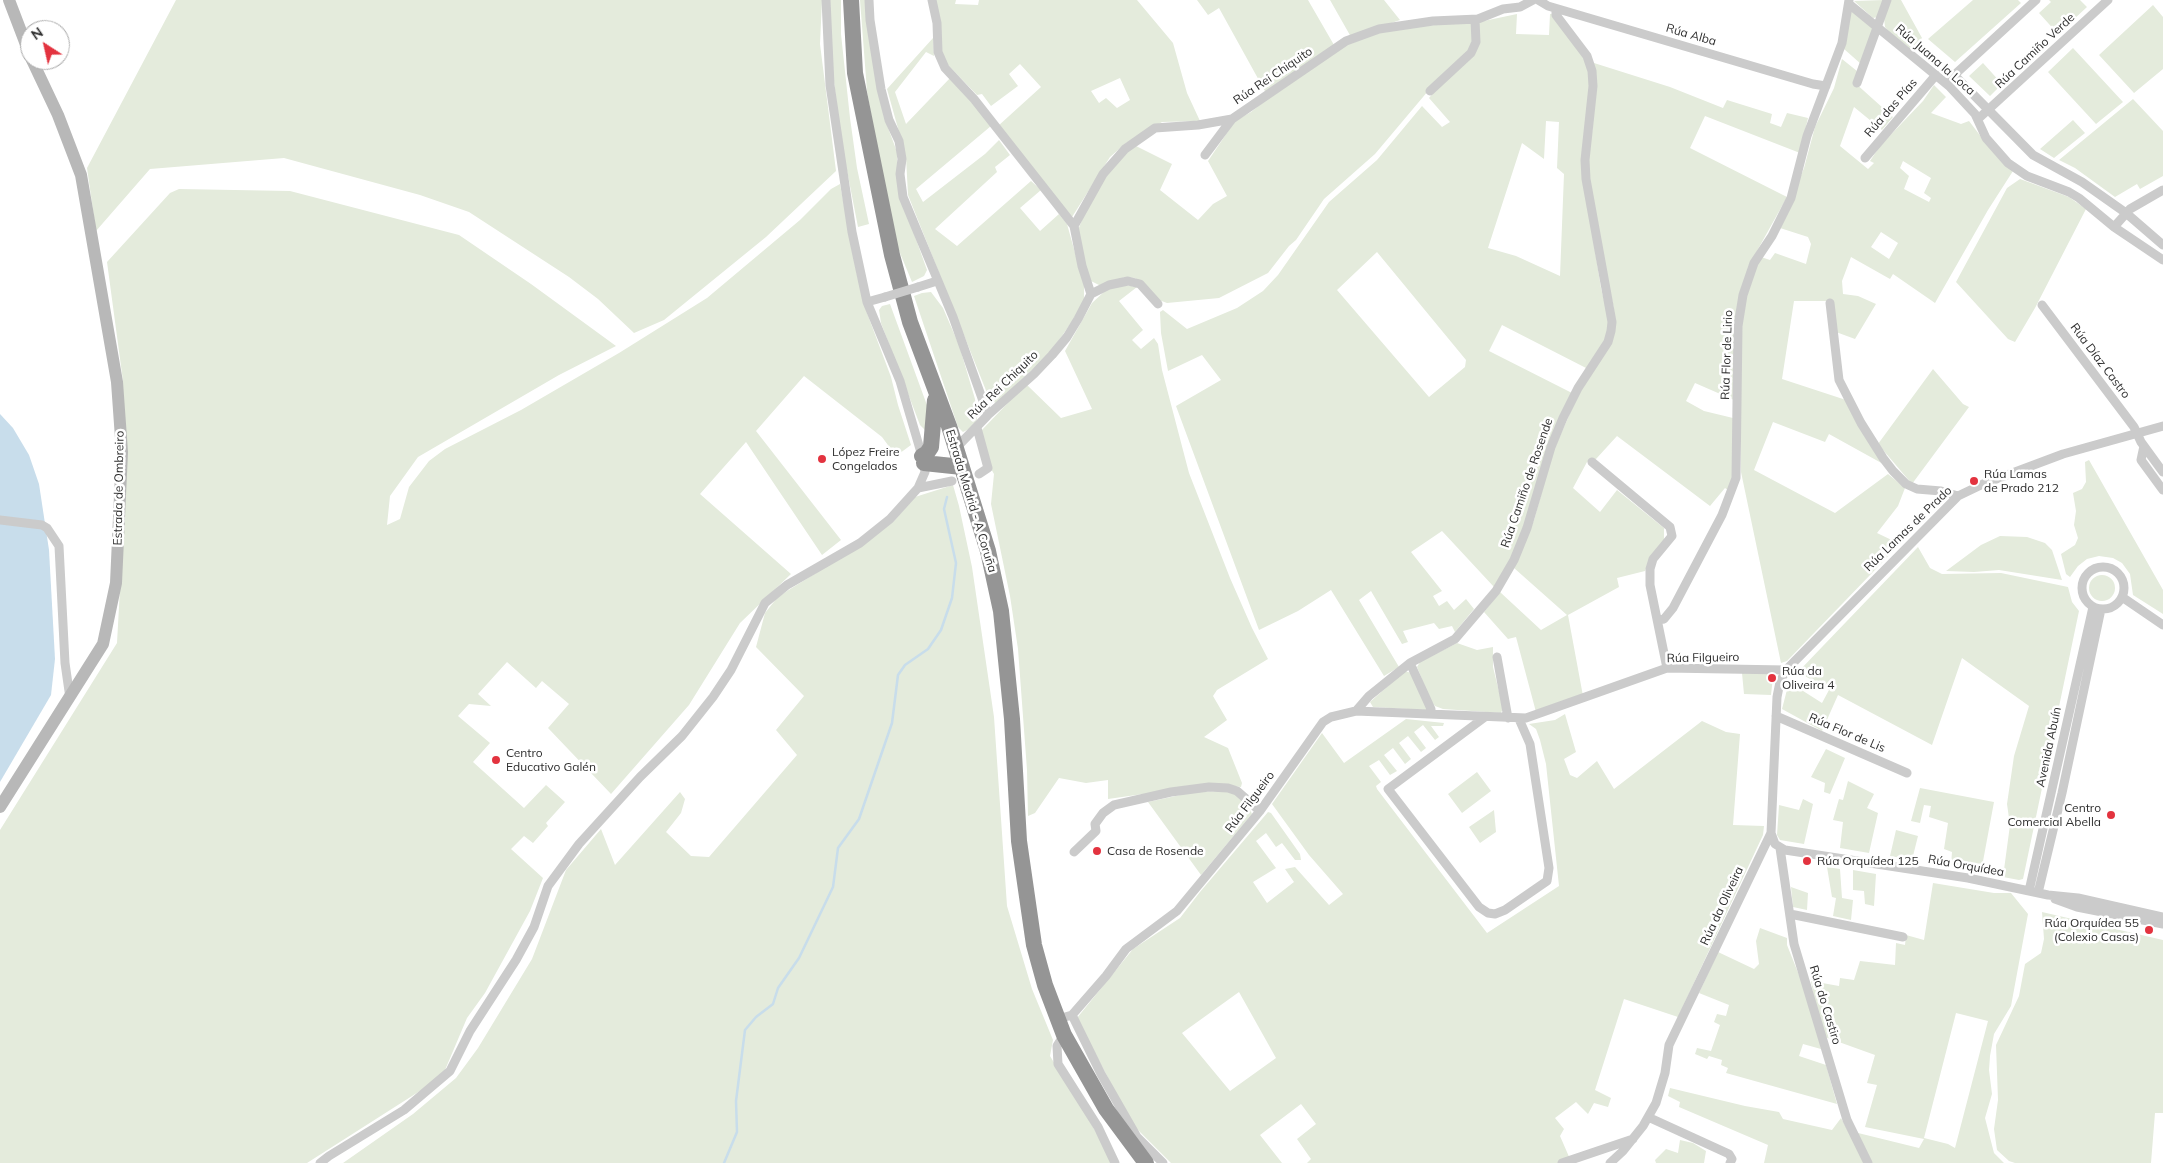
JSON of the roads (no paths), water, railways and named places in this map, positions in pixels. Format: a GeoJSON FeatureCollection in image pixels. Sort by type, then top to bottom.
{"type":"FeatureCollection","features":[{"type":"Feature","properties":{"kind":"highway","name":"Estrada Madrid - A Coruña"},"geometry":{"type":"LineString","coordinates":[[851,0],[855,74],[881,207],[910,322],[962,467],[988,551],[1001,611],[1012,719],[1018,841],[1034,945],[1045,985],[1065,1017],[1064,1035],[1106,1109],[1146,1163]]}},
{"type":"Feature","properties":{"kind":"highway"},"geometry":{"type":"LineString","coordinates":[[935,391],[935,424],[932,447],[923,460],[962,467]]}},
{"type":"Feature","properties":{"kind":"street"},"geometry":{"type":"LineString","coordinates":[[9,0],[20,29]]}},
{"type":"Feature","properties":{"kind":"street"},"geometry":{"type":"LineString","coordinates":[[320,1163],[404,1110],[450,1071],[470,1031],[516,960],[534,927],[548,886],[579,844],[640,777],[682,736],[713,697],[732,670],[765,603],[786,585],[860,543],[890,518],[918,488],[925,472],[900,381],[866,302],[852,232],[835,127],[830,85],[826,0]]}},
{"type":"Feature","properties":{"kind":"street"},"geometry":{"type":"LineString","coordinates":[[869,0],[870,20],[881,89],[889,120],[899,141],[902,159],[900,174],[903,197],[953,317],[988,415]]}},
{"type":"Feature","properties":{"kind":"street"},"geometry":{"type":"LineString","coordinates":[[932,0],[937,23],[938,52],[945,68],[974,99],[1074,226],[1082,266],[1091,294],[1110,285],[1128,281],[1140,284],[1158,304]]}},
{"type":"Feature","properties":{"kind":"street","name":"Rúa Rei Chiquito"},"geometry":{"type":"LineString","coordinates":[[1074,226],[1103,174],[1124,149],[1156,128],[1198,125],[1232,119],[1346,41],[1379,29],[1433,21],[1474,20],[1503,9],[1520,7],[1533,0]]}},
{"type":"Feature","properties":{"kind":"street","name":"Rúa Alba"},"geometry":{"type":"LineString","coordinates":[[1538,0],[1813,84],[1826,86]]}},
{"type":"Feature","properties":{"kind":"street"},"geometry":{"type":"LineString","coordinates":[[1857,83],[1879,27],[1887,0]]}},
{"type":"Feature","properties":{"kind":"street"},"geometry":{"type":"LineString","coordinates":[[1945,83],[2036,0]]}},
{"type":"Feature","properties":{"kind":"street","name":"Rúa Camiño Verde"},"geometry":{"type":"LineString","coordinates":[[1978,120],[2108,0]]}},
{"type":"Feature","properties":{"kind":"street","name":"Rúa Juana la Loca"},"geometry":{"type":"LineString","coordinates":[[1849,2],[1936,75],[1971,109],[1991,146],[2013,167],[2027,176],[2069,192],[2114,227],[2163,260]]}},
{"type":"Feature","properties":{"kind":"street","name":"Rúa Flor de Lirio"},"geometry":{"type":"LineString","coordinates":[[1658,620],[1664,619],[1672,608],[1722,515],[1736,478],[1738,326],[1743,295],[1754,263],[1772,236],[1791,198],[1807,136],[1842,43],[1849,2]]}},
{"type":"Feature","properties":{"kind":"street","name":"Rúa Camiño de Rosende"},"geometry":{"type":"LineString","coordinates":[[1356,711],[1369,696],[1410,663],[1455,639],[1496,591],[1514,560],[1527,528],[1551,447],[1563,418],[1578,388],[1608,342],[1611,332],[1612,322],[1586,179],[1585,160],[1593,86],[1592,71],[1587,56],[1556,15],[1553,5]]}},
{"type":"Feature","properties":{"kind":"street"},"geometry":{"type":"LineString","coordinates":[[1430,91],[1471,53],[1476,42],[1474,20]]}},
{"type":"Feature","properties":{"kind":"street","name":"Estrada de Ombreiro"},"geometry":{"type":"LineString","coordinates":[[0,807],[103,644],[116,582],[122,452],[117,382],[81,175],[58,115],[37,70]]}},
{"type":"Feature","properties":{"kind":"street","name":"Rúa das Pías"},"geometry":{"type":"LineString","coordinates":[[1865,158],[1936,75]]}},
{"type":"Feature","properties":{"kind":"street","name":"Rúa Juana la Loca"},"geometry":{"type":"LineString","coordinates":[[1954,75],[2033,155],[2082,182],[2126,213],[2163,245]]}},
{"type":"Feature","properties":{"kind":"street"},"geometry":{"type":"LineString","coordinates":[[1205,155],[1232,119]]}},
{"type":"Feature","properties":{"kind":"street"},"geometry":{"type":"LineString","coordinates":[[2114,227],[2126,213],[2163,190]]}},
{"type":"Feature","properties":{"kind":"street"},"geometry":{"type":"LineString","coordinates":[[866,302],[937,281]]}},
{"type":"Feature","properties":{"kind":"street","name":"Rúa Rei Chiquito"},"geometry":{"type":"LineString","coordinates":[[956,448],[988,415],[1034,374],[1067,337],[1091,294]]}},
{"type":"Feature","properties":{"kind":"street"},"geometry":{"type":"LineString","coordinates":[[1830,303],[1839,380],[1861,423],[1883,458],[1893,472],[1906,484],[1917,489],[1941,491],[1958,496]]}},
{"type":"Feature","properties":{"kind":"street","name":"Rúa Díaz Castro"},"geometry":{"type":"LineString","coordinates":[[2042,305],[2137,433],[2144,446]]}},
{"type":"Feature","properties":{"kind":"street","name":"Rúa Lamas de Prado"},"geometry":{"type":"LineString","coordinates":[[1786,670],[1958,496],[1983,484],[2063,454],[2163,426]]}},
{"type":"Feature","properties":{"kind":"street"},"geometry":{"type":"LineString","coordinates":[[977,428],[988,468],[979,474]]}},
{"type":"Feature","properties":{"kind":"street"},"geometry":{"type":"LineString","coordinates":[[2144,446],[2163,472]]}},
{"type":"Feature","properties":{"kind":"street"},"geometry":{"type":"LineString","coordinates":[[2144,446],[2141,460],[2163,490]]}},
{"type":"Feature","properties":{"kind":"street"},"geometry":{"type":"LineString","coordinates":[[1592,462],[1670,527],[1672,536],[1653,559],[1650,569],[1650,585],[1667,668]]}},
{"type":"Feature","properties":{"kind":"street"},"geometry":{"type":"LineString","coordinates":[[918,488],[952,481]]}},
{"type":"Feature","properties":{"kind":"street"},"geometry":{"type":"LineString","coordinates":[[0,520],[42,525],[59,546],[65,663],[70,698]]}},
{"type":"Feature","properties":{"kind":"street"},"geometry":{"type":"LineString","coordinates":[[2101,567],[2112,569],[2120,576],[2123,586],[2122,597],[2109,608],[2097,608],[2085,600],[2082,590],[2084,579],[2090,571],[2101,567]]}},
{"type":"Feature","properties":{"kind":"street"},"geometry":{"type":"LineString","coordinates":[[2122,597],[2163,625]]}},
{"type":"Feature","properties":{"kind":"street","name":"Avenida Abuín"},"geometry":{"type":"LineString","coordinates":[[2034,892],[2097,608]]}},
{"type":"Feature","properties":{"kind":"street"},"geometry":{"type":"LineString","coordinates":[[1497,657],[1508,718]]}},
{"type":"Feature","properties":{"kind":"street"},"geometry":{"type":"LineString","coordinates":[[1410,663],[1431,709],[1431,714]]}},
{"type":"Feature","properties":{"kind":"street","name":"Rúa Filgueiro"},"geometry":{"type":"LineString","coordinates":[[1065,1017],[1106,976],[1126,949],[1177,912],[1260,811],[1323,722],[1331,717],[1356,711],[1519,719],[1541,714],[1667,668],[1786,670]]}},
{"type":"Feature","properties":{"kind":"street","name":"Rúa da Oliveira"},"geometry":{"type":"LineString","coordinates":[[1610,1163],[1633,1139],[1656,1103],[1665,1073],[1669,1045],[1771,833],[1776,716],[1780,682],[1786,670]]}},
{"type":"Feature","properties":{"kind":"street","name":"Rúa Flor de Lis"},"geometry":{"type":"LineString","coordinates":[[1776,716],[1907,773]]}},
{"type":"Feature","properties":{"kind":"street"},"geometry":{"type":"LineString","coordinates":[[1485,717],[1388,789],[1479,907],[1488,913],[1495,914],[1505,910],[1547,881],[1549,868],[1530,744],[1519,719]]}},
{"type":"Feature","properties":{"kind":"street"},"geometry":{"type":"LineString","coordinates":[[1074,852],[1096,831],[1095,824],[1103,813],[1114,805],[1171,792],[1209,786],[1228,788],[1237,791],[1260,811]]}},
{"type":"Feature","properties":{"kind":"street"},"geometry":{"type":"LineString","coordinates":[[1771,833],[1772,840],[1780,848]]}},
{"type":"Feature","properties":{"kind":"street","name":"Rúa Orquídea"},"geometry":{"type":"LineString","coordinates":[[1780,848],[1968,878],[2048,895],[2078,898],[2163,917]]}},
{"type":"Feature","properties":{"kind":"street","name":"Rúa do Castiro"},"geometry":{"type":"LineString","coordinates":[[1780,848],[1794,944],[1847,1120],[1868,1163]]}},
{"type":"Feature","properties":{"kind":"street","name":"Rúa Orquídea"},"geometry":{"type":"LineString","coordinates":[[2048,895],[2077,907],[2163,924]]}},
{"type":"Feature","properties":{"kind":"street"},"geometry":{"type":"LineString","coordinates":[[1790,914],[1903,937]]}},
{"type":"Feature","properties":{"kind":"street"},"geometry":{"type":"LineString","coordinates":[[1065,1017],[1083,1040],[1137,1137],[1162,1163]]}},
{"type":"Feature","properties":{"kind":"street"},"geometry":{"type":"LineString","coordinates":[[1064,1035],[1057,1046],[1058,1064],[1098,1127],[1115,1163]]}},
{"type":"Feature","properties":{"kind":"street"},"geometry":{"type":"LineString","coordinates":[[1648,1117],[1729,1154],[1732,1159],[1730,1163]]}},
{"type":"Feature","properties":{"kind":"street"},"geometry":{"type":"LineString","coordinates":[[1562,1163],[1633,1139]]}},
{"type":"Feature","properties":{"kind":"water"},"geometry":{"type":"Polygon","coordinates":[[[0,414],[13,428],[29,455],[39,484],[49,550],[55,659],[51,695],[0,782],[0,414]]]}},
{"type":"Feature","properties":{"kind":"waterway"},"geometry":{"type":"LineString","coordinates":[[724,1163],[737,1132],[736,1101],[745,1030],[756,1017],[773,1004],[778,988],[799,958],[833,887],[838,848],[859,819],[892,723],[898,675],[905,665],[928,649],[941,630],[952,598],[956,563],[944,509],[947,497]]}},
{"type":"Feature","properties":{"kind":"place","name":"López Freire Congelados"},"geometry":{"type":"Point","coordinates":[822,459]}},
{"type":"Feature","properties":{"kind":"place","name":"Rúa Lamas de Prado 212"},"geometry":{"type":"Point","coordinates":[1974,481]}},
{"type":"Feature","properties":{"kind":"place","name":"Rúa da Oliveira 4"},"geometry":{"type":"Point","coordinates":[1772,678]}},
{"type":"Feature","properties":{"kind":"place","name":"Centro Educativo Galén"},"geometry":{"type":"Point","coordinates":[496,760]}},
{"type":"Feature","properties":{"kind":"place","name":"Centro Comercial Abella"},"geometry":{"type":"Point","coordinates":[2111,815]}},
{"type":"Feature","properties":{"kind":"place","name":"Casa de Rosende"},"geometry":{"type":"Point","coordinates":[1097,851]}},
{"type":"Feature","properties":{"kind":"place","name":"Rúa Orquídea 125"},"geometry":{"type":"Point","coordinates":[1807,861]}},
{"type":"Feature","properties":{"kind":"place","name":"Rúa Orquídea 55 (Colexio Casas)"},"geometry":{"type":"Point","coordinates":[2149,930]}}]}
